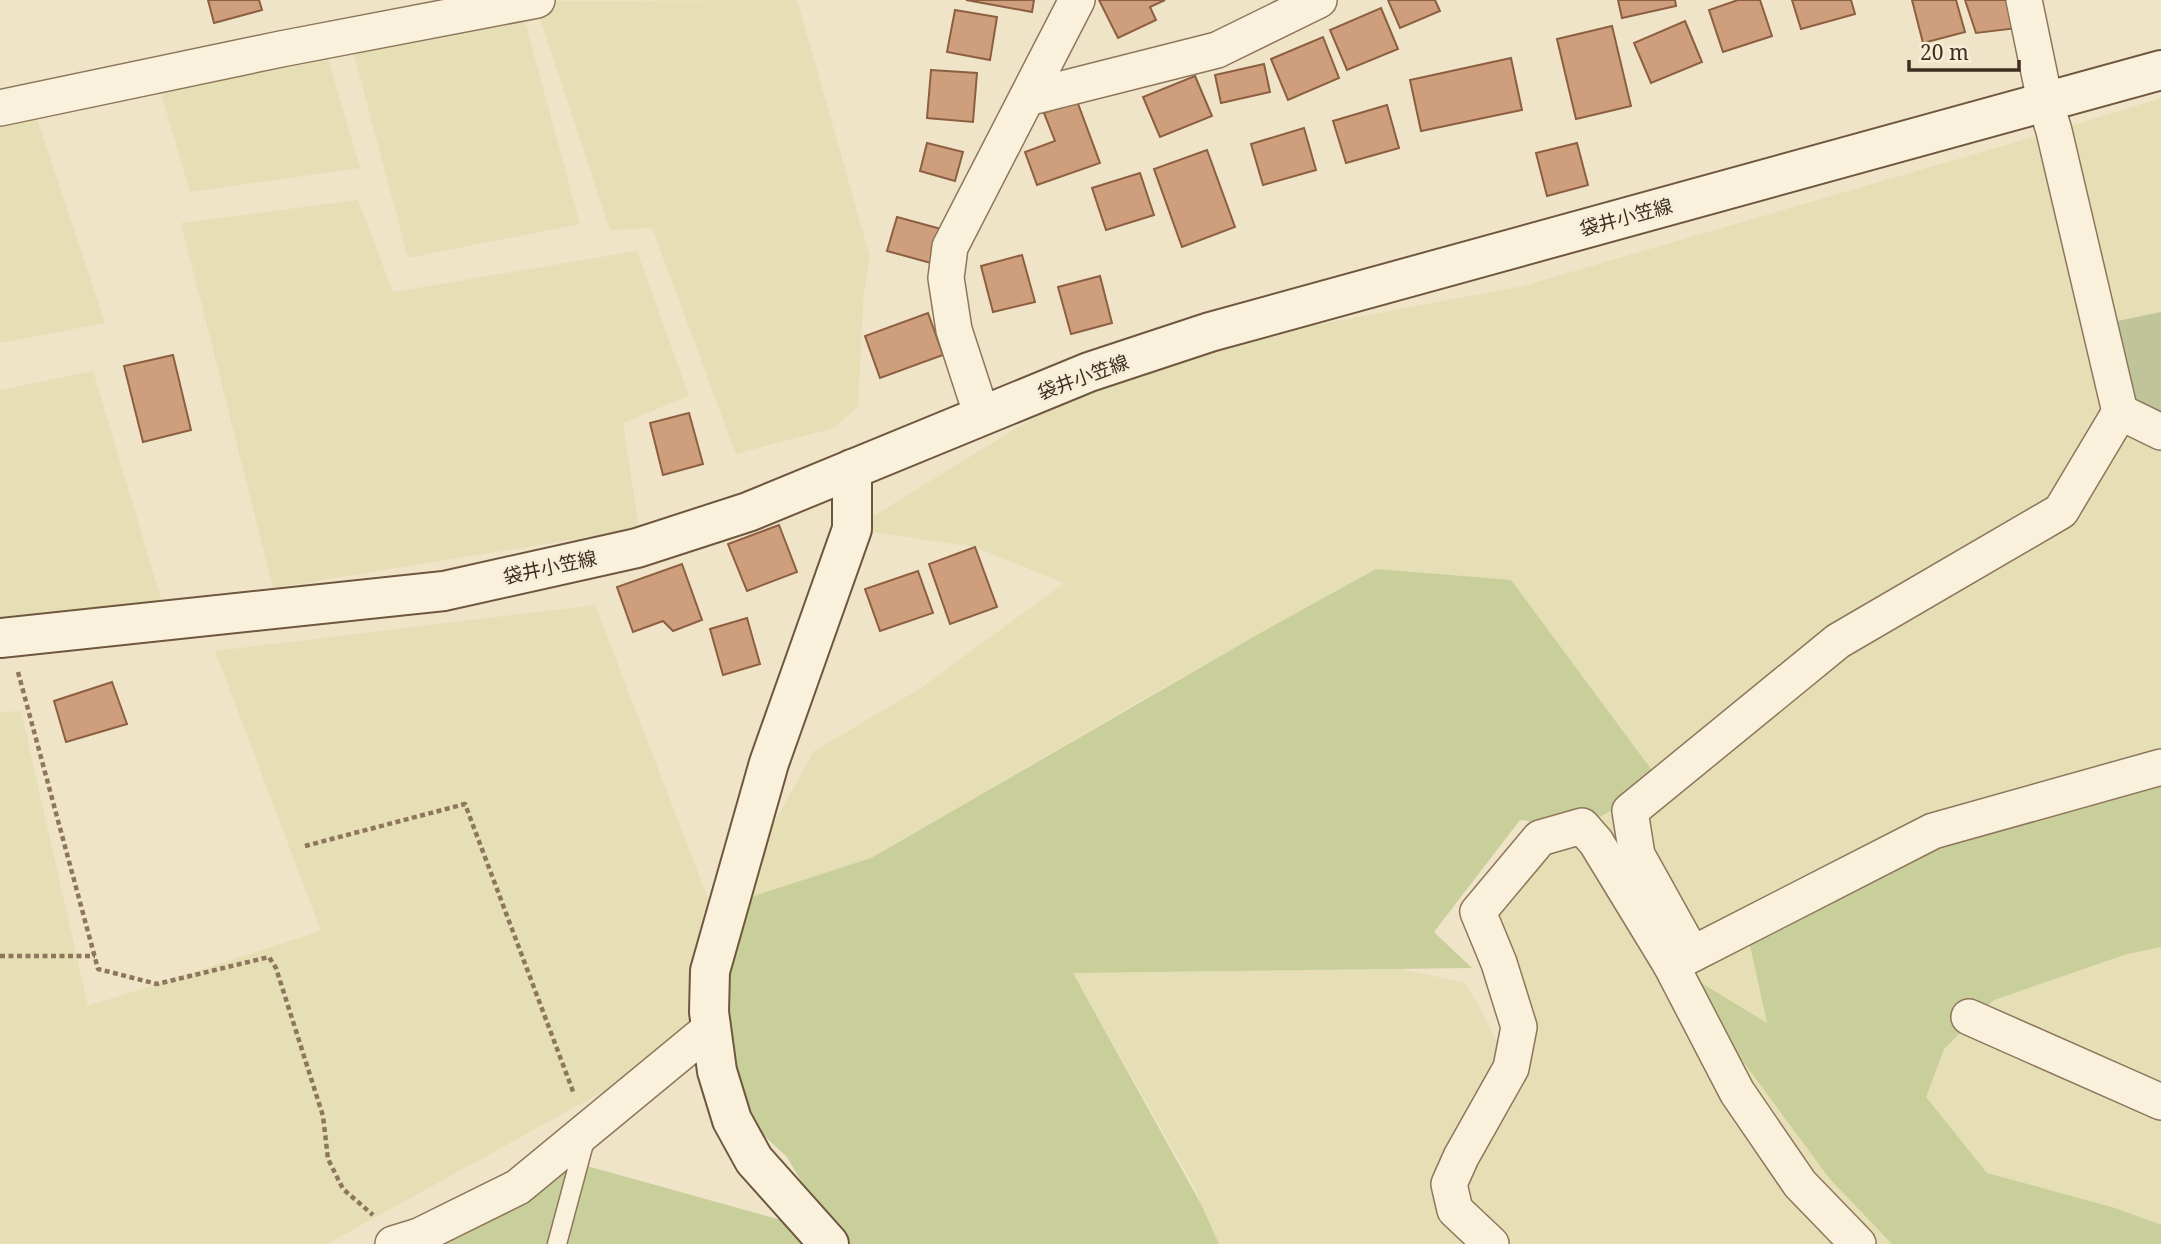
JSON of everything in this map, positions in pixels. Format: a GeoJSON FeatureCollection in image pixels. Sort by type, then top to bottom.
{"type":"FeatureCollection","features":[{"type":"Feature","properties":{"kind":"main road","name":"袋井小笠線"},"geometry":{"type":"LineString","coordinates":[[5,638],[443,591],[637,548],[748,512],[1089,372],[1210,332],[2161,70]]}},
{"type":"Feature","properties":{"kind":"main road"},"geometry":{"type":"LineString","coordinates":[[829,1244],[754,1160],[732,1120],[717,1071],[709,1012],[710,971],[769,763],[852,529],[852,469]]}},
{"type":"Feature","properties":{"kind":"street"},"geometry":{"type":"LineString","coordinates":[[0,108],[281,49],[537,0]]}},
{"type":"Feature","properties":{"kind":"street"},"geometry":{"type":"LineString","coordinates":[[982,416],[954,330],[946,278],[950,247],[1077,0]]}},
{"type":"Feature","properties":{"kind":"street"},"geometry":{"type":"LineString","coordinates":[[1027,99],[1217,50],[1319,0]]}},
{"type":"Feature","properties":{"kind":"street"},"geometry":{"type":"LineString","coordinates":[[1858,1244],[1800,1184],[1737,1092],[1637,855],[1630,811],[1838,641],[2062,511],[2120,412],[2045,101],[2024,0]]}},
{"type":"Feature","properties":{"kind":"street"},"geometry":{"type":"LineString","coordinates":[[2120,412],[2161,432]]}},
{"type":"Feature","properties":{"kind":"street"},"geometry":{"type":"LineString","coordinates":[[1682,960],[1933,831],[2161,767]]}},
{"type":"Feature","properties":{"kind":"street"},"geometry":{"type":"LineString","coordinates":[[1491,1244],[1455,1210],[1449,1184],[1461,1157],[1511,1068],[1520,1027],[1499,963],[1478,912],[1540,838],[1582,826],[1682,960]]}},
{"type":"Feature","properties":{"kind":"street"},"geometry":{"type":"LineString","coordinates":[[1969,1017],[2161,1102]]}},
{"type":"Feature","properties":{"kind":"street"},"geometry":{"type":"LineString","coordinates":[[398,1242],[419,1236],[518,1187],[712,1027]]}},
{"type":"Feature","properties":{"kind":"lane"},"geometry":{"type":"LineString","coordinates":[[557,1244],[587,1129]]}},
{"type":"Feature","properties":{"kind":"path"},"geometry":{"type":"LineString","coordinates":[[5,638],[98,969],[157,984],[270,957],[276,968],[323,1116],[328,1159],[343,1189],[398,1242]]}},
{"type":"Feature","properties":{"kind":"path"},"geometry":{"type":"LineString","coordinates":[[305,846],[465,804],[587,1129]]}},
{"type":"Feature","properties":{"kind":"path"},"geometry":{"type":"LineString","coordinates":[[0,956],[95,956]]}},
{"type":"Feature","properties":{"kind":"shaded area"},"geometry":{"type":"Polygon","coordinates":[[[797,0],[870,257],[864,291],[858,406],[834,428],[736,454],[652,228],[610,230],[534,1],[797,0]]]}},
{"type":"Feature","properties":{"kind":"shaded area"},"geometry":{"type":"Polygon","coordinates":[[[520,3],[580,224],[408,258],[349,36],[520,3]]]}},
{"type":"Feature","properties":{"kind":"shaded area"},"geometry":{"type":"Polygon","coordinates":[[[323,41],[360,168],[190,192],[156,76],[323,41]]]}},
{"type":"Feature","properties":{"kind":"shaded area"},"geometry":{"type":"Polygon","coordinates":[[[2161,98],[2161,1244],[1219,1244],[1192,1183],[1073,973],[1401,969],[1466,983],[1510,1065],[1478,912],[1540,838],[1662,784],[1376,569],[1147,697],[871,858],[729,904],[814,751],[921,688],[1064,583],[975,547],[852,529],[1128,360],[1523,286],[2161,98]]]}},
{"type":"Feature","properties":{"kind":"shaded area"},"geometry":{"type":"Polygon","coordinates":[[[31,101],[105,323],[0,343],[0,108],[31,101]]]}},
{"type":"Feature","properties":{"kind":"shaded area"},"geometry":{"type":"Polygon","coordinates":[[[358,200],[393,292],[637,251],[689,396],[623,423],[639,529],[273,588],[181,223],[358,200]]]}},
{"type":"Feature","properties":{"kind":"shaded area"},"geometry":{"type":"Polygon","coordinates":[[[93,371],[162,602],[0,617],[0,390],[93,371]]]}},
{"type":"Feature","properties":{"kind":"shaded area"},"geometry":{"type":"Polygon","coordinates":[[[595,605],[721,932],[693,1042],[327,1244],[0,1244],[0,712],[21,711],[88,1006],[321,931],[215,651],[595,605]]]}},
{"type":"Feature","properties":{"kind":"green space"},"geometry":{"type":"Polygon","coordinates":[[[2161,312],[2161,432],[2120,412],[2108,323],[2161,312]]]}},
{"type":"Feature","properties":{"kind":"green space"},"geometry":{"type":"Polygon","coordinates":[[[1376,569],[1511,580],[1662,784],[1582,826],[1520,820],[1434,932],[1472,968],[1073,973],[1201,1204],[1219,1244],[838,1244],[787,1157],[726,1100],[730,983],[729,904],[871,858],[1376,569]]]}},
{"type":"Feature","properties":{"kind":"green space"},"geometry":{"type":"Polygon","coordinates":[[[2161,767],[2161,947],[2127,954],[1994,1000],[1944,1049],[1926,1097],[1987,1173],[2115,1208],[2161,1225],[2161,1244],[1892,1244],[1829,1178],[1672,965],[1767,1023],[1746,927],[1970,821],[2161,767]]]}},
{"type":"Feature","properties":{"kind":"green space"},"geometry":{"type":"Polygon","coordinates":[[[562,1159],[792,1223],[811,1244],[389,1244],[562,1159]]]}},
{"type":"Feature","properties":{"kind":"building"},"geometry":{"type":"Polygon","coordinates":[[[208,0],[259,0],[262,10],[214,23],[208,0]]]}},
{"type":"Feature","properties":{"kind":"building"},"geometry":{"type":"Polygon","coordinates":[[[966,0],[1034,0],[1032,12],[966,0]]]}},
{"type":"Feature","properties":{"kind":"building"},"geometry":{"type":"Polygon","coordinates":[[[1099,0],[1165,0],[1150,7],[1156,20],[1118,38],[1099,0]]]}},
{"type":"Feature","properties":{"kind":"building"},"geometry":{"type":"Polygon","coordinates":[[[1388,0],[1435,0],[1440,11],[1400,28],[1388,0]]]}},
{"type":"Feature","properties":{"kind":"building"},"geometry":{"type":"Polygon","coordinates":[[[1618,0],[1675,0],[1676,6],[1622,18],[1618,0]]]}},
{"type":"Feature","properties":{"kind":"building"},"geometry":{"type":"Polygon","coordinates":[[[1738,0],[1760,0],[1772,36],[1723,52],[1709,10],[1738,0]]]}},
{"type":"Feature","properties":{"kind":"building"},"geometry":{"type":"Polygon","coordinates":[[[1792,0],[1851,0],[1855,14],[1801,29],[1792,0]]]}},
{"type":"Feature","properties":{"kind":"building"},"geometry":{"type":"Polygon","coordinates":[[[1912,0],[1956,0],[1965,32],[1923,43],[1912,0]]]}},
{"type":"Feature","properties":{"kind":"building"},"geometry":{"type":"Polygon","coordinates":[[[1965,0],[2010,0],[2018,28],[1976,33],[1965,0]]]}},
{"type":"Feature","properties":{"kind":"building"},"geometry":{"type":"Polygon","coordinates":[[[1381,8],[1398,49],[1347,70],[1330,30],[1381,8]]]}},
{"type":"Feature","properties":{"kind":"building"},"geometry":{"type":"Polygon","coordinates":[[[955,10],[997,17],[990,60],[947,52],[955,10]]]}},
{"type":"Feature","properties":{"kind":"building"},"geometry":{"type":"Polygon","coordinates":[[[1685,21],[1702,62],[1651,83],[1634,43],[1685,21]]]}},
{"type":"Feature","properties":{"kind":"building"},"geometry":{"type":"Polygon","coordinates":[[[1612,26],[1631,106],[1576,119],[1557,39],[1612,26]]]}},
{"type":"Feature","properties":{"kind":"building"},"geometry":{"type":"Polygon","coordinates":[[[1323,37],[1339,78],[1288,100],[1271,59],[1323,37]]]}},
{"type":"Feature","properties":{"kind":"building"},"geometry":{"type":"Polygon","coordinates":[[[1511,58],[1522,110],[1421,131],[1410,80],[1511,58]]]}},
{"type":"Feature","properties":{"kind":"building"},"geometry":{"type":"Polygon","coordinates":[[[1264,64],[1270,92],[1221,103],[1215,75],[1264,64]]]}},
{"type":"Feature","properties":{"kind":"building"},"geometry":{"type":"Polygon","coordinates":[[[931,70],[977,73],[973,122],[927,118],[931,70]]]}},
{"type":"Feature","properties":{"kind":"building"},"geometry":{"type":"Polygon","coordinates":[[[1195,76],[1212,116],[1160,137],[1143,97],[1195,76]]]}},
{"type":"Feature","properties":{"kind":"building"},"geometry":{"type":"Polygon","coordinates":[[[1077,101],[1100,163],[1037,185],[1025,152],[1055,141],[1044,113],[1077,101]]]}},
{"type":"Feature","properties":{"kind":"building"},"geometry":{"type":"Polygon","coordinates":[[[1387,105],[1399,148],[1346,163],[1333,121],[1387,105]]]}},
{"type":"Feature","properties":{"kind":"building"},"geometry":{"type":"Polygon","coordinates":[[[1304,128],[1316,170],[1263,185],[1251,144],[1304,128]]]}},
{"type":"Feature","properties":{"kind":"building"},"geometry":{"type":"Polygon","coordinates":[[[927,143],[963,152],[955,181],[920,171],[927,143]]]}},
{"type":"Feature","properties":{"kind":"building"},"geometry":{"type":"Polygon","coordinates":[[[1577,143],[1588,185],[1547,196],[1536,153],[1577,143]]]}},
{"type":"Feature","properties":{"kind":"building"},"geometry":{"type":"Polygon","coordinates":[[[1207,150],[1235,227],[1182,247],[1154,169],[1207,150]]]}},
{"type":"Feature","properties":{"kind":"building"},"geometry":{"type":"Polygon","coordinates":[[[1140,173],[1154,215],[1106,230],[1092,188],[1140,173]]]}},
{"type":"Feature","properties":{"kind":"building"},"geometry":{"type":"Polygon","coordinates":[[[897,217],[941,229],[931,263],[887,251],[897,217]]]}},
{"type":"Feature","properties":{"kind":"building"},"geometry":{"type":"Polygon","coordinates":[[[1022,255],[1035,302],[993,312],[981,266],[1022,255]]]}},
{"type":"Feature","properties":{"kind":"building"},"geometry":{"type":"Polygon","coordinates":[[[1100,276],[1112,323],[1071,334],[1058,287],[1100,276]]]}},
{"type":"Feature","properties":{"kind":"building"},"geometry":{"type":"Polygon","coordinates":[[[928,313],[943,355],[880,378],[865,336],[928,313]]]}},
{"type":"Feature","properties":{"kind":"building"},"geometry":{"type":"Polygon","coordinates":[[[173,355],[191,430],[143,442],[124,366],[173,355]]]}},
{"type":"Feature","properties":{"kind":"building"},"geometry":{"type":"Polygon","coordinates":[[[689,413],[703,464],[663,475],[650,423],[689,413]]]}},
{"type":"Feature","properties":{"kind":"building"},"geometry":{"type":"Polygon","coordinates":[[[779,525],[797,572],[747,591],[728,544],[779,525]]]}},
{"type":"Feature","properties":{"kind":"building"},"geometry":{"type":"Polygon","coordinates":[[[975,547],[997,607],[950,624],[929,564],[975,547]]]}},
{"type":"Feature","properties":{"kind":"building"},"geometry":{"type":"Polygon","coordinates":[[[682,564],[702,620],[673,631],[663,621],[633,632],[617,587],[682,564]]]}},
{"type":"Feature","properties":{"kind":"building"},"geometry":{"type":"Polygon","coordinates":[[[918,571],[933,613],[880,631],[865,589],[918,571]]]}},
{"type":"Feature","properties":{"kind":"building"},"geometry":{"type":"Polygon","coordinates":[[[747,618],[760,664],[723,675],[710,629],[747,618]]]}},
{"type":"Feature","properties":{"kind":"building"},"geometry":{"type":"Polygon","coordinates":[[[112,682],[127,724],[66,742],[54,701],[112,682]]]}}]}
